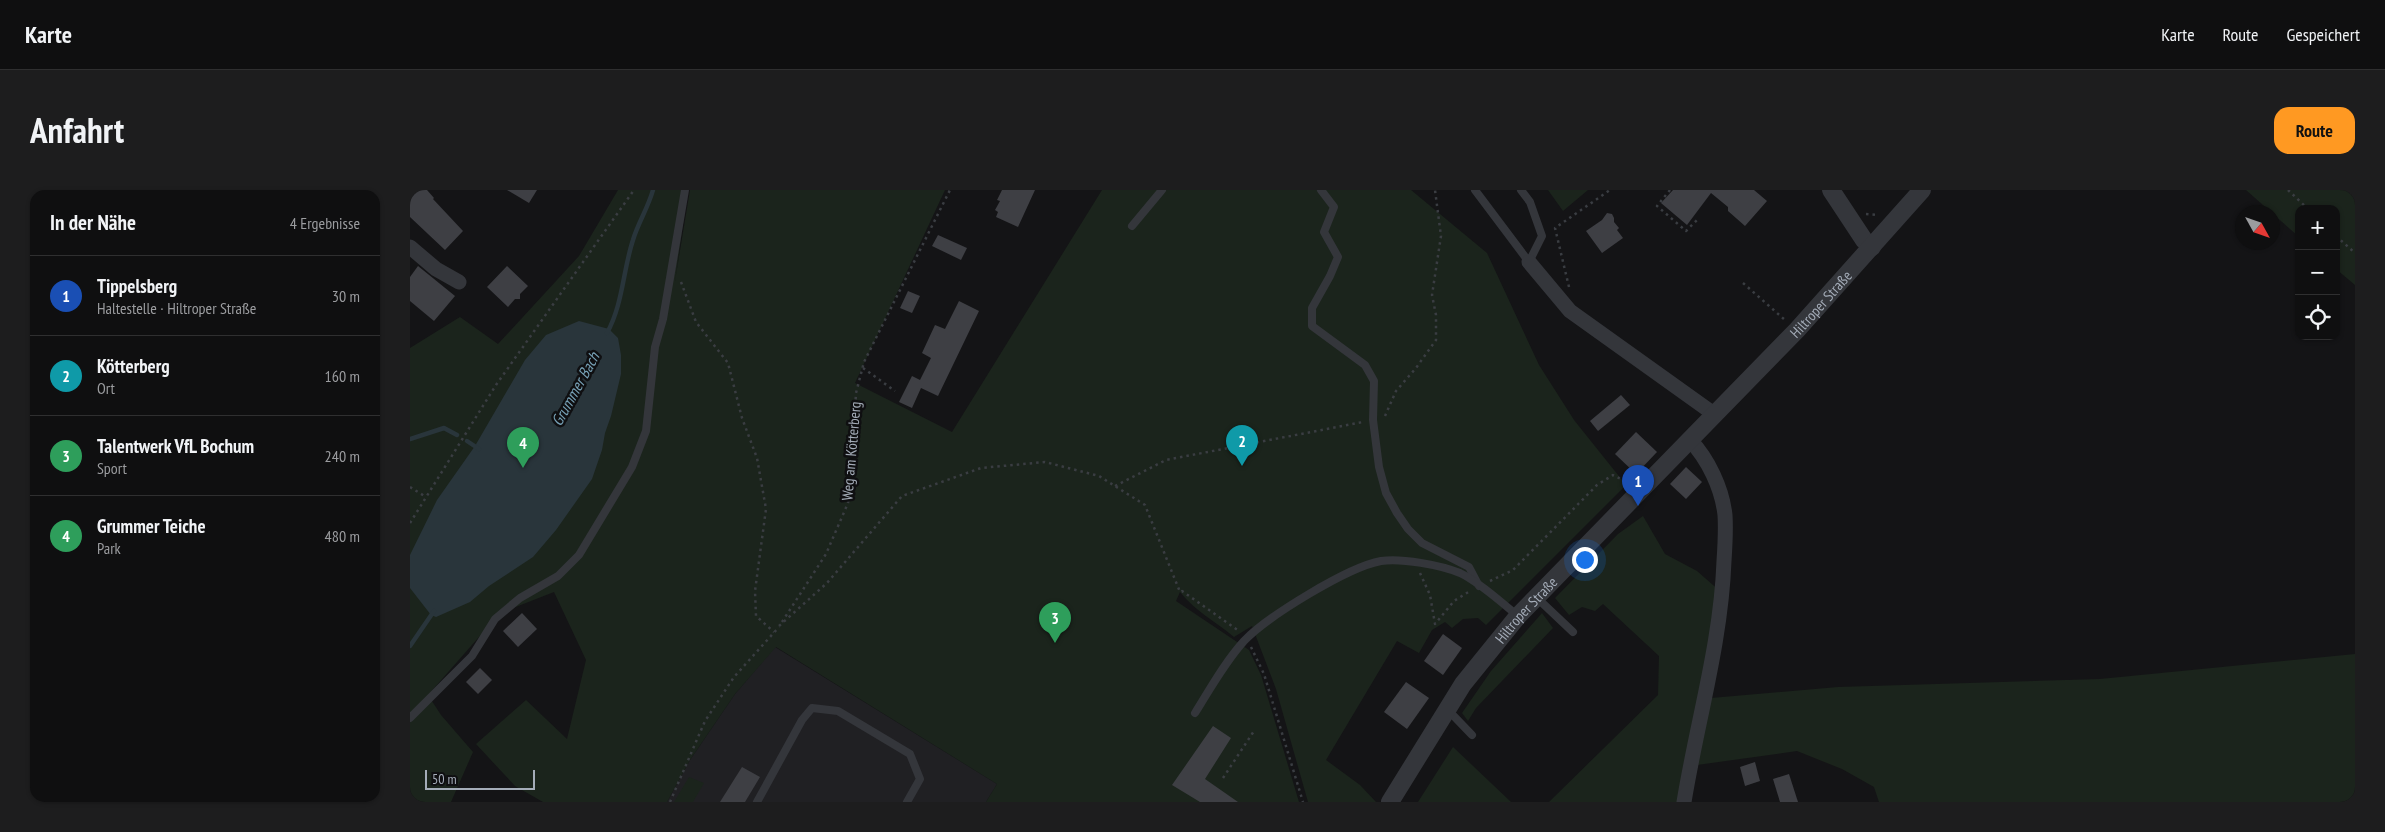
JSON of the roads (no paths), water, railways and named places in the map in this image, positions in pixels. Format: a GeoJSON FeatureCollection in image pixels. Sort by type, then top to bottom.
{"type":"FeatureCollection","features":[{"type":"Feature","properties":{"kind":"street"},"geometry":{"type":"LineString","coordinates":[[1831,190],[1872,247]]}},
{"type":"Feature","properties":{"kind":"street","name":"Hiltroper Straße"},"geometry":{"type":"LineString","coordinates":[[1390,802],[1463,684],[1518,616],[1797,330],[1922,190]]}},
{"type":"Feature","properties":{"kind":"street"},"geometry":{"type":"LineString","coordinates":[[410,247],[436,269],[459,282]]}},
{"type":"Feature","properties":{"kind":"street"},"geometry":{"type":"LineString","coordinates":[[1529,262],[1570,311],[1714,414]]}},
{"type":"Feature","properties":{"kind":"street"},"geometry":{"type":"LineString","coordinates":[[1684,802],[1723,599],[1725,514],[1712,472],[1702,453],[1690,440]]}},
{"type":"Feature","properties":{"kind":"lane"},"geometry":{"type":"LineString","coordinates":[[410,718],[472,656],[495,619],[520,598],[558,576],[579,554],[632,467],[646,432],[655,347],[663,319],[685,190]]}},
{"type":"Feature","properties":{"kind":"lane"},"geometry":{"type":"LineString","coordinates":[[1132,226],[1162,190]]}},
{"type":"Feature","properties":{"kind":"lane"},"geometry":{"type":"LineString","coordinates":[[1321,190],[1334,206],[1324,232],[1338,257],[1330,276],[1312,308],[1312,326],[1365,365],[1374,381],[1374,440],[1386,493],[1408,529],[1422,543],[1469,567],[1479,586]]}},
{"type":"Feature","properties":{"kind":"lane"},"geometry":{"type":"LineString","coordinates":[[1475,190],[1529,262],[1542,236],[1530,202],[1521,190]]}},
{"type":"Feature","properties":{"kind":"lane"},"geometry":{"type":"LineString","coordinates":[[1195,713],[1232,655],[1246,639],[1282,612],[1336,578],[1381,561],[1429,564],[1461,574],[1518,616]]}},
{"type":"Feature","properties":{"kind":"lane"},"geometry":{"type":"LineString","coordinates":[[1536,597],[1573,632]]}},
{"type":"Feature","properties":{"kind":"lane"},"geometry":{"type":"LineString","coordinates":[[756,802],[802,720],[812,708],[838,711],[910,754],[920,779],[907,802]]}},
{"type":"Feature","properties":{"kind":"lane"},"geometry":{"type":"LineString","coordinates":[[1447,709],[1472,734]]}},
{"type":"Feature","properties":{"kind":"water"},"geometry":{"type":"Polygon","coordinates":[[[579,321],[609,329],[618,338],[621,355],[621,374],[602,450],[592,479],[556,530],[533,557],[489,586],[470,602],[436,617],[431,615],[410,588],[410,555],[437,500],[475,446],[525,360],[546,335],[579,321]]]}},
{"type":"Feature","properties":{"kind":"waterway","name":"Grummer Bach"},"geometry":{"type":"LineString","coordinates":[[607,333],[620,299],[633,240],[653,190]]}},
{"type":"Feature","properties":{"kind":"waterway"},"geometry":{"type":"LineString","coordinates":[[410,439],[444,428],[457,435]]}},
{"type":"Feature","properties":{"kind":"waterway"},"geometry":{"type":"LineString","coordinates":[[467,441],[479,449]]}},
{"type":"Feature","properties":{"kind":"waterway","name":"Grummer Bach"},"geometry":{"type":"LineString","coordinates":[[410,646],[434,611]]}},
{"type":"Feature","properties":{"kind":"place","name":"Kötterberg"},"geometry":{"type":"Point","coordinates":[1242,466]}},
{"type":"Feature","properties":{"kind":"place","name":"Grummer Teiche"},"geometry":{"type":"Point","coordinates":[523,468]}},
{"type":"Feature","properties":{"kind":"place","name":"Tippelsberg"},"geometry":{"type":"Point","coordinates":[1638,506]}},
{"type":"Feature","properties":{"kind":"place","name":"Talentwerk VfL Bochum"},"geometry":{"type":"Point","coordinates":[1055,643]}}]}
